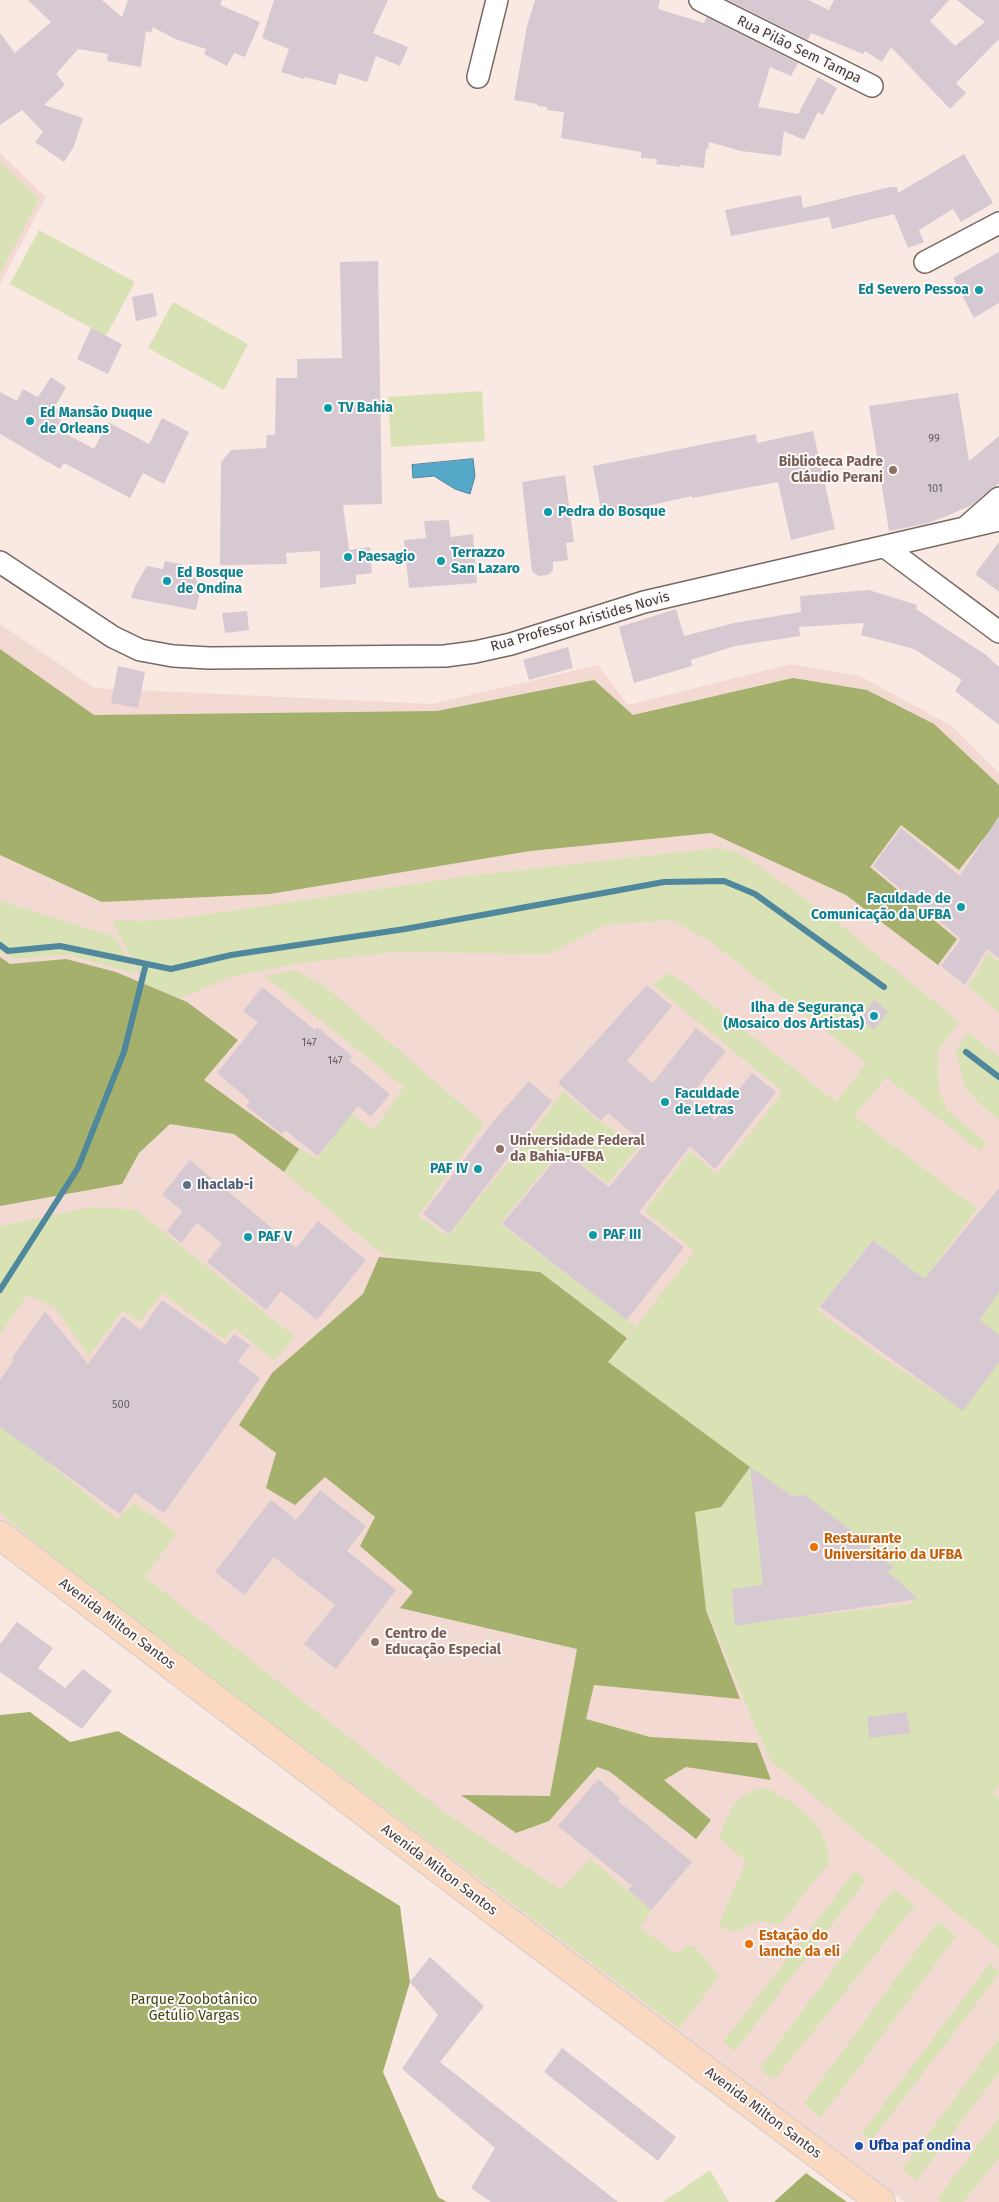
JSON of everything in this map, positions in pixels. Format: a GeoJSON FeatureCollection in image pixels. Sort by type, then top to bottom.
{"type":"FeatureCollection","features":[{"type":"Feature","properties":{"kind":"main road","name":"Avenida Milton Santos"},"geometry":{"type":"LineString","coordinates":[[0,1535],[496,1913],[880,2202]]}},
{"type":"Feature","properties":{"kind":"street"},"geometry":{"type":"LineString","coordinates":[[478,77],[497,0]]}},
{"type":"Feature","properties":{"kind":"street","name":"Rua Pilão Sem Tampa"},"geometry":{"type":"LineString","coordinates":[[700,0],[872,86]]}},
{"type":"Feature","properties":{"kind":"street"},"geometry":{"type":"LineString","coordinates":[[925,262],[999,223]]}},
{"type":"Feature","properties":{"kind":"street"},"geometry":{"type":"LineString","coordinates":[[966,527],[999,498]]}},
{"type":"Feature","properties":{"kind":"street","name":"Rua Professor Aristides Novis"},"geometry":{"type":"LineString","coordinates":[[0,562],[113,637],[140,650],[173,656],[209,658],[446,656],[511,644],[644,602],[999,520]]}},
{"type":"Feature","properties":{"kind":"street"},"geometry":{"type":"LineString","coordinates":[[885,547],[999,632]]}},
{"type":"Feature","properties":{"kind":"shaded area"},"geometry":{"type":"Polygon","coordinates":[[[0,153],[46,197],[0,284],[0,153]]]}},
{"type":"Feature","properties":{"kind":"shaded area","name":"Universidade Federal da Bahia-UFBA"},"geometry":{"type":"Polygon","coordinates":[[[0,624],[95,688],[432,704],[598,665],[628,705],[791,664],[860,676],[952,726],[999,773],[999,2202],[905,2202],[0,1524],[0,624]]]}},
{"type":"Feature","properties":{"kind":"green space"},"geometry":{"type":"Polygon","coordinates":[[[0,162],[39,199],[0,273],[0,162]]]}},
{"type":"Feature","properties":{"kind":"green space"},"geometry":{"type":"Polygon","coordinates":[[[39,230],[135,282],[106,336],[10,284],[39,230]]]}},
{"type":"Feature","properties":{"kind":"green space"},"geometry":{"type":"Polygon","coordinates":[[[173,302],[248,344],[224,390],[148,348],[173,302]]]}},
{"type":"Feature","properties":{"kind":"green space"},"geometry":{"type":"Polygon","coordinates":[[[482,391],[485,441],[391,447],[388,397],[482,391]]]}},
{"type":"Feature","properties":{"kind":"green space"},"geometry":{"type":"Polygon","coordinates":[[[0,649],[94,715],[437,711],[594,680],[633,715],[793,678],[867,690],[934,724],[999,785],[999,819],[959,870],[901,825],[870,867],[957,939],[938,965],[846,895],[711,833],[530,851],[270,894],[102,902],[0,855],[0,649]]]}},
{"type":"Feature","properties":{"kind":"green space"},"geometry":{"type":"Polygon","coordinates":[[[716,848],[734,851],[755,863],[838,923],[959,1022],[937,1052],[939,1091],[948,1111],[987,1143],[980,1151],[886,1077],[854,1116],[977,1209],[924,1279],[873,1239],[817,1310],[879,1355],[963,1410],[999,1362],[999,1785],[993,1793],[999,1798],[999,1948],[771,1761],[706,1607],[695,1512],[721,1507],[750,1467],[608,1362],[695,1251],[645,1211],[690,1151],[717,1174],[783,1092],[652,984],[671,973],[836,1102],[867,1063],[708,940],[671,920],[604,925],[550,954],[395,952],[294,964],[231,977],[180,998],[144,984],[112,920],[145,921],[182,918],[469,876],[716,848]],[[750,1468],[763,1585],[732,1589],[735,1625],[909,1604],[918,1599],[887,1571],[895,1568],[870,1551],[805,1495],[792,1496],[750,1468]]]}},
{"type":"Feature","properties":{"kind":"green space"},"geometry":{"type":"Polygon","coordinates":[[[0,901],[115,937],[137,974],[68,955],[14,959],[0,952],[0,901]]]}},
{"type":"Feature","properties":{"kind":"green space"},"geometry":{"type":"Polygon","coordinates":[[[988,953],[999,962],[999,1012],[968,987],[988,953]]]}},
{"type":"Feature","properties":{"kind":"green space"},"geometry":{"type":"Polygon","coordinates":[[[0,957],[10,964],[66,959],[116,972],[187,1002],[238,1040],[204,1080],[299,1149],[284,1172],[234,1134],[170,1124],[139,1153],[122,1184],[0,1206],[0,957]]]}},
{"type":"Feature","properties":{"kind":"green space"},"geometry":{"type":"Polygon","coordinates":[[[295,970],[326,987],[484,1124],[418,1216],[448,1236],[540,1123],[563,1091],[597,1120],[641,1144],[608,1183],[561,1149],[500,1224],[635,1326],[626,1336],[540,1272],[391,1257],[376,1249],[284,1172],[299,1149],[318,1159],[350,1113],[374,1130],[404,1087],[265,976],[295,970]]]}},
{"type":"Feature","properties":{"kind":"green space"},"geometry":{"type":"Polygon","coordinates":[[[968,1032],[999,1057],[999,1120],[965,1088],[956,1051],[968,1032]]]}},
{"type":"Feature","properties":{"kind":"green space"},"geometry":{"type":"Polygon","coordinates":[[[91,1207],[136,1210],[295,1337],[274,1361],[235,1328],[224,1339],[162,1293],[140,1322],[122,1310],[89,1356],[55,1307],[27,1295],[0,1334],[0,1226],[91,1207]]]}},
{"type":"Feature","properties":{"kind":"green space"},"geometry":{"type":"Polygon","coordinates":[[[379,1257],[540,1272],[627,1338],[608,1362],[750,1467],[721,1507],[695,1512],[706,1610],[740,1699],[594,1685],[586,1719],[650,1737],[757,1743],[771,1780],[686,1767],[664,1780],[711,1820],[696,1839],[609,1771],[597,1767],[549,1821],[516,1833],[461,1795],[550,1796],[577,1649],[400,1608],[413,1592],[360,1546],[375,1517],[325,1477],[295,1505],[266,1488],[276,1453],[239,1425],[272,1373],[363,1294],[379,1257]]]}},
{"type":"Feature","properties":{"kind":"green space"},"geometry":{"type":"Polygon","coordinates":[[[999,1292],[999,1335],[979,1320],[999,1292]]]}},
{"type":"Feature","properties":{"kind":"green space"},"geometry":{"type":"Polygon","coordinates":[[[0,1423],[117,1519],[134,1503],[177,1533],[145,1577],[444,1812],[561,1890],[590,1859],[651,1910],[640,1928],[677,1954],[686,1946],[694,1946],[719,1976],[679,2028],[90,1587],[0,1513],[0,1423]]]}},
{"type":"Feature","properties":{"kind":"green space","name":"Parque Zoobotânico Getúlio Vargas"},"geometry":{"type":"Polygon","coordinates":[[[30,1712],[70,1742],[118,1731],[400,1906],[410,1982],[383,2072],[438,2197],[447,2202],[0,2202],[0,1715],[30,1712]]]}},
{"type":"Feature","properties":{"kind":"green space"},"geometry":{"type":"Polygon","coordinates":[[[765,1788],[788,1800],[808,1816],[823,1838],[829,1863],[780,1924],[757,1921],[736,1932],[718,1926],[746,1861],[719,1838],[734,1805],[747,1794],[765,1788]]]}},
{"type":"Feature","properties":{"kind":"green space"},"geometry":{"type":"Polygon","coordinates":[[[855,1871],[866,1880],[735,2051],[723,2042],[855,1871]]]}},
{"type":"Feature","properties":{"kind":"green space"},"geometry":{"type":"Polygon","coordinates":[[[893,1889],[915,1905],[774,2080],[759,2069],[893,1889]]]}},
{"type":"Feature","properties":{"kind":"green space"},"geometry":{"type":"Polygon","coordinates":[[[938,1921],[956,1936],[821,2118],[804,2104],[938,1921]]]}},
{"type":"Feature","properties":{"kind":"green space"},"geometry":{"type":"Polygon","coordinates":[[[990,1963],[999,1971],[999,1974],[871,2141],[862,2133],[990,1963]]]}},
{"type":"Feature","properties":{"kind":"green space"},"geometry":{"type":"Polygon","coordinates":[[[999,2038],[999,2072],[916,2181],[902,2170],[999,2038]]]}},
{"type":"Feature","properties":{"kind":"green space"},"geometry":{"type":"Polygon","coordinates":[[[999,2118],[999,2158],[963,2202],[942,2202],[937,2199],[999,2118]]]}},
{"type":"Feature","properties":{"kind":"green space"},"geometry":{"type":"Polygon","coordinates":[[[710,2170],[729,2202],[663,2202],[710,2170]]]}},
{"type":"Feature","properties":{"kind":"green space"},"geometry":{"type":"Polygon","coordinates":[[[806,2173],[847,2202],[774,2202],[806,2173]]]}},
{"type":"Feature","properties":{"kind":"water"},"geometry":{"type":"Polygon","coordinates":[[[473,459],[475,476],[470,494],[455,489],[434,476],[413,478],[412,465],[473,459]]]}},
{"type":"Feature","properties":{"kind":"building"},"geometry":{"type":"Polygon","coordinates":[[[28,0],[102,0],[122,17],[128,0],[222,0],[220,5],[260,22],[245,57],[234,53],[227,66],[204,54],[206,49],[175,39],[153,27],[151,33],[146,31],[141,67],[107,61],[108,54],[78,49],[56,74],[65,85],[44,105],[83,118],[74,146],[64,162],[35,142],[43,132],[22,110],[0,125],[0,33],[15,53],[51,22],[28,0]]]}},
{"type":"Feature","properties":{"kind":"building"},"geometry":{"type":"Polygon","coordinates":[[[274,0],[388,0],[373,33],[408,47],[400,66],[376,56],[367,82],[339,73],[336,85],[305,77],[304,79],[281,72],[289,49],[262,38],[274,0]]]}},
{"type":"Feature","properties":{"kind":"building"},"geometry":{"type":"Polygon","coordinates":[[[535,0],[660,0],[658,9],[704,23],[707,17],[798,63],[791,76],[770,67],[758,107],[798,114],[818,77],[837,88],[823,115],[818,112],[804,140],[784,131],[781,156],[741,151],[709,142],[708,149],[706,149],[704,168],[680,165],[680,167],[656,164],[657,159],[641,158],[641,152],[561,138],[564,112],[547,110],[547,107],[514,100],[527,26],[535,0]]]}},
{"type":"Feature","properties":{"kind":"building"},"geometry":{"type":"Polygon","coordinates":[[[728,0],[808,0],[829,10],[834,0],[949,0],[930,21],[955,46],[985,22],[957,0],[999,0],[999,39],[956,83],[966,93],[950,109],[891,47],[882,62],[865,51],[863,54],[811,33],[808,40],[728,0]]]}},
{"type":"Feature","properties":{"kind":"building"},"geometry":{"type":"Polygon","coordinates":[[[964,154],[993,203],[961,222],[953,209],[919,230],[924,242],[908,248],[894,214],[832,229],[829,217],[731,236],[725,210],[801,195],[803,208],[890,187],[897,187],[898,193],[964,154]]]}},
{"type":"Feature","properties":{"kind":"building","name":"Ed Severo Pessoa"},"geometry":{"type":"Polygon","coordinates":[[[999,252],[999,303],[974,318],[953,278],[999,252]]]}},
{"type":"Feature","properties":{"kind":"building","name":"TV Bahia"},"geometry":{"type":"Polygon","coordinates":[[[378,261],[382,504],[343,505],[349,550],[370,547],[372,573],[356,575],[356,584],[320,588],[320,551],[286,553],[287,564],[220,565],[221,462],[231,450],[266,448],[267,435],[275,435],[276,378],[297,378],[297,359],[342,358],[340,262],[378,261]]]}},
{"type":"Feature","properties":{"kind":"building"},"geometry":{"type":"Polygon","coordinates":[[[153,293],[157,316],[136,321],[132,297],[153,293]]]}},
{"type":"Feature","properties":{"kind":"building"},"geometry":{"type":"Polygon","coordinates":[[[91,328],[122,344],[108,374],[77,359],[91,328]]]}},
{"type":"Feature","properties":{"kind":"building"},"geometry":{"type":"Polygon","coordinates":[[[51,377],[66,387],[55,407],[64,413],[57,429],[94,449],[108,422],[149,444],[162,418],[189,432],[164,484],[143,473],[130,498],[64,463],[60,469],[0,434],[0,392],[17,401],[23,389],[38,397],[51,377]]]}},
{"type":"Feature","properties":{"kind":"building"},"geometry":{"type":"Polygon","coordinates":[[[958,393],[969,461],[999,436],[999,483],[972,505],[947,516],[925,524],[889,531],[869,406],[958,393]]]}},
{"type":"Feature","properties":{"kind":"building"},"geometry":{"type":"Polygon","coordinates":[[[813,431],[835,529],[791,540],[778,482],[692,498],[692,496],[602,516],[593,466],[756,434],[757,443],[813,431]]]}},
{"type":"Feature","properties":{"kind":"building","name":"Pedra do Bosque"},"geometry":{"type":"Polygon","coordinates":[[[565,475],[574,542],[566,543],[568,560],[553,562],[553,570],[548,575],[539,576],[532,572],[522,482],[565,475]]]}},
{"type":"Feature","properties":{"kind":"building","name":"Terrazzo San Lazaro"},"geometry":{"type":"Polygon","coordinates":[[[449,520],[451,537],[473,534],[477,583],[409,588],[404,540],[426,538],[424,521],[449,520]]]}},
{"type":"Feature","properties":{"kind":"building"},"geometry":{"type":"Polygon","coordinates":[[[999,542],[999,592],[975,574],[999,542]]]}},
{"type":"Feature","properties":{"kind":"building","name":"Ed Bosque de Ondina"},"geometry":{"type":"Polygon","coordinates":[[[165,561],[185,565],[184,573],[196,575],[199,596],[196,610],[131,598],[135,586],[147,566],[163,569],[165,561]]]}},
{"type":"Feature","properties":{"kind":"building"},"geometry":{"type":"Polygon","coordinates":[[[869,590],[917,605],[916,609],[986,655],[999,667],[999,725],[955,691],[962,680],[914,649],[861,635],[864,623],[799,627],[800,636],[735,646],[691,660],[692,666],[634,683],[619,627],[676,609],[684,636],[734,623],[801,612],[800,596],[869,590]]]}},
{"type":"Feature","properties":{"kind":"building"},"geometry":{"type":"Polygon","coordinates":[[[247,611],[249,630],[225,633],[222,613],[247,611]]]}},
{"type":"Feature","properties":{"kind":"building"},"geometry":{"type":"Polygon","coordinates":[[[568,647],[573,668],[529,680],[523,660],[568,647]]]}},
{"type":"Feature","properties":{"kind":"building"},"geometry":{"type":"Polygon","coordinates":[[[118,666],[145,672],[138,708],[111,703],[118,666]]]}},
{"type":"Feature","properties":{"kind":"building","name":"Faculdade de Comunicação da UFBA"},"geometry":{"type":"Polygon","coordinates":[[[999,816],[999,958],[987,949],[965,985],[941,966],[961,939],[873,866],[901,828],[960,876],[999,816]]]}},
{"type":"Feature","properties":{"kind":"building"},"geometry":{"type":"Polygon","coordinates":[[[647,985],[672,1006],[627,1061],[653,1083],[696,1028],[726,1051],[689,1098],[715,1120],[752,1073],[776,1092],[715,1169],[690,1146],[639,1212],[684,1247],[627,1320],[502,1224],[563,1151],[609,1187],[645,1144],[608,1113],[601,1121],[558,1083],[647,985]]]}},
{"type":"Feature","properties":{"kind":"building"},"geometry":{"type":"Polygon","coordinates":[[[262,987],[315,1030],[317,1027],[352,1056],[349,1060],[390,1094],[371,1117],[358,1106],[318,1156],[285,1130],[282,1134],[246,1106],[250,1101],[217,1073],[258,1022],[243,1011],[262,987]]]}},
{"type":"Feature","properties":{"kind":"building","name":"Ilha de Segurança (Mosaico dos Artistas)"},"geometry":{"type":"Polygon","coordinates":[[[874,999],[888,1012],[874,1030],[861,1019],[874,999]]]}},
{"type":"Feature","properties":{"kind":"building","name":"PAF IV"},"geometry":{"type":"Polygon","coordinates":[[[529,1081],[552,1101],[449,1234],[423,1214],[492,1123],[529,1081]]]}},
{"type":"Feature","properties":{"kind":"building","name":"PAF V"},"geometry":{"type":"Polygon","coordinates":[[[190,1160],[296,1248],[318,1221],[366,1260],[317,1320],[281,1291],[266,1310],[207,1262],[222,1243],[197,1223],[181,1243],[167,1231],[183,1211],[162,1195],[190,1160]]]}},
{"type":"Feature","properties":{"kind":"building"},"geometry":{"type":"Polygon","coordinates":[[[999,1188],[999,1292],[979,1320],[999,1335],[999,1362],[963,1411],[820,1307],[873,1240],[924,1279],[999,1188]]]}},
{"type":"Feature","properties":{"kind":"building"},"geometry":{"type":"Polygon","coordinates":[[[162,1300],[226,1345],[234,1334],[250,1345],[238,1362],[260,1378],[164,1513],[135,1493],[120,1514],[0,1427],[0,1380],[14,1360],[12,1358],[45,1311],[88,1364],[123,1316],[141,1330],[162,1300]]]}},
{"type":"Feature","properties":{"kind":"building","name":"Restaurante Universitário da UFBA"},"geometry":{"type":"Polygon","coordinates":[[[750,1467],[792,1496],[805,1495],[868,1544],[870,1551],[895,1568],[887,1571],[918,1599],[735,1626],[732,1589],[763,1585],[750,1467]]]}},
{"type":"Feature","properties":{"kind":"building"},"geometry":{"type":"Polygon","coordinates":[[[320,1490],[366,1526],[347,1551],[396,1590],[336,1669],[304,1644],[335,1605],[274,1557],[244,1595],[215,1572],[271,1500],[296,1520],[320,1490]]]}},
{"type":"Feature","properties":{"kind":"building"},"geometry":{"type":"Polygon","coordinates":[[[17,1622],[53,1648],[38,1668],[65,1688],[83,1669],[112,1691],[82,1729],[0,1672],[0,1644],[17,1622]]]}},
{"type":"Feature","properties":{"kind":"building"},"geometry":{"type":"Polygon","coordinates":[[[906,1712],[911,1733],[869,1738],[867,1717],[906,1712]]]}},
{"type":"Feature","properties":{"kind":"building"},"geometry":{"type":"Polygon","coordinates":[[[598,1779],[620,1798],[618,1801],[692,1862],[651,1910],[628,1890],[632,1886],[558,1826],[598,1779]]]}},
{"type":"Feature","properties":{"kind":"building"},"geometry":{"type":"Polygon","coordinates":[[[430,1957],[484,2006],[440,2062],[618,2202],[491,2202],[471,2188],[495,2148],[402,2069],[438,2015],[410,1982],[430,1957]]]}},
{"type":"Feature","properties":{"kind":"building"},"geometry":{"type":"Polygon","coordinates":[[[562,2048],[676,2137],[658,2161],[544,2072],[562,2048]]]}},
{"type":"Feature","properties":{"kind":"waterway"},"geometry":{"type":"LineString","coordinates":[[0,945],[8,951],[60,946],[171,969],[231,955],[405,929],[664,882],[724,881],[755,894],[884,987]]}},
{"type":"Feature","properties":{"kind":"waterway"},"geometry":{"type":"LineString","coordinates":[[0,1290],[78,1168],[124,1052],[146,964]]}},
{"type":"Feature","properties":{"kind":"waterway"},"geometry":{"type":"LineString","coordinates":[[966,1052],[999,1077]]}},
{"type":"Feature","properties":{"kind":"place","name":"Ed Severo Pessoa"},"geometry":{"type":"Point","coordinates":[979,290]}},
{"type":"Feature","properties":{"kind":"place","name":"TV Bahia"},"geometry":{"type":"Point","coordinates":[328,408]}},
{"type":"Feature","properties":{"kind":"place","name":"Ed Mansão Duque de Orleans"},"geometry":{"type":"Point","coordinates":[30,421]}},
{"type":"Feature","properties":{"kind":"place","name":"Biblioteca Padre Cláudio Perani"},"geometry":{"type":"Point","coordinates":[893,470]}},
{"type":"Feature","properties":{"kind":"place","name":"Pedra do Bosque"},"geometry":{"type":"Point","coordinates":[548,512]}},
{"type":"Feature","properties":{"kind":"place","name":"Paesagio"},"geometry":{"type":"Point","coordinates":[348,557]}},
{"type":"Feature","properties":{"kind":"place","name":"Terrazzo San Lazaro"},"geometry":{"type":"Point","coordinates":[441,561]}},
{"type":"Feature","properties":{"kind":"place","name":"Ed Bosque de Ondina"},"geometry":{"type":"Point","coordinates":[167,581]}},
{"type":"Feature","properties":{"kind":"place","name":"Faculdade de Comunicação da UFBA"},"geometry":{"type":"Point","coordinates":[961,907]}},
{"type":"Feature","properties":{"kind":"place","name":"Ilha de Segurança (Mosaico dos Artistas)"},"geometry":{"type":"Point","coordinates":[874,1016]}},
{"type":"Feature","properties":{"kind":"place","name":"Faculdade de Letras"},"geometry":{"type":"Point","coordinates":[665,1102]}},
{"type":"Feature","properties":{"kind":"place","name":"Universidade Federal da Bahia-UFBA"},"geometry":{"type":"Point","coordinates":[500,1149]}},
{"type":"Feature","properties":{"kind":"place","name":"PAF IV"},"geometry":{"type":"Point","coordinates":[478,1169]}},
{"type":"Feature","properties":{"kind":"place","name":"Ihaclab-i"},"geometry":{"type":"Point","coordinates":[187,1185]}},
{"type":"Feature","properties":{"kind":"place","name":"PAF III"},"geometry":{"type":"Point","coordinates":[593,1235]}},
{"type":"Feature","properties":{"kind":"place","name":"PAF V"},"geometry":{"type":"Point","coordinates":[248,1237]}},
{"type":"Feature","properties":{"kind":"place","name":"Restaurante Universitário da UFBA"},"geometry":{"type":"Point","coordinates":[814,1547]}},
{"type":"Feature","properties":{"kind":"place","name":"Centro de Educação Especial"},"geometry":{"type":"Point","coordinates":[375,1642]}},
{"type":"Feature","properties":{"kind":"place","name":"Estação do lanche da eli"},"geometry":{"type":"Point","coordinates":[749,1944]}},
{"type":"Feature","properties":{"kind":"place","name":"Ufba paf ondina"},"geometry":{"type":"Point","coordinates":[859,2146]}}]}
